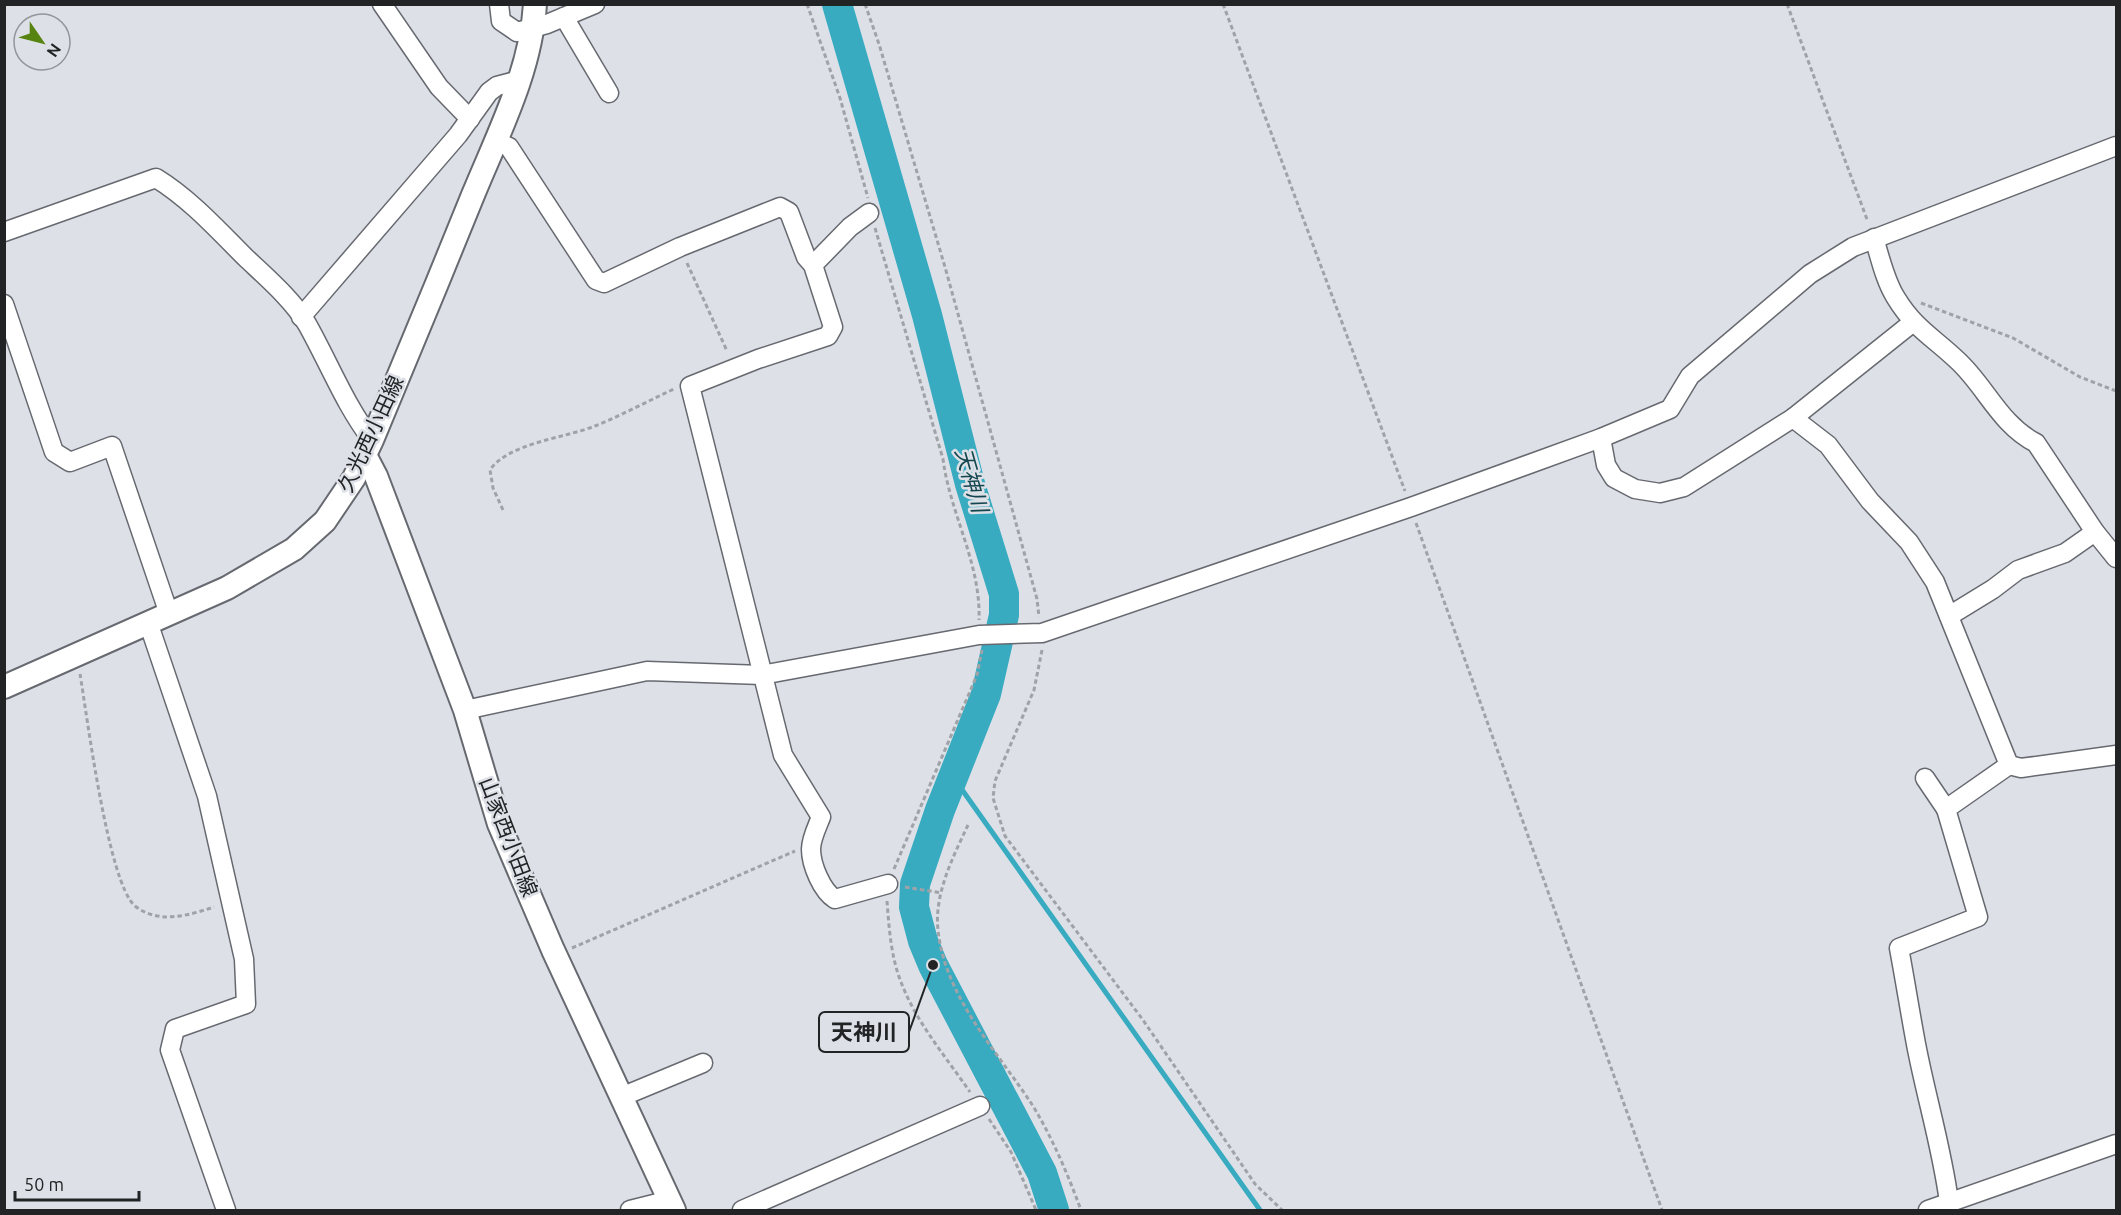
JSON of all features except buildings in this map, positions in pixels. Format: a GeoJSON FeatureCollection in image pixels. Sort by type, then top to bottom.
{"type":"FeatureCollection","features":[{"type":"Feature","properties":{"kind":"main road","name":"久光西小田線"},"geometry":{"type":"LineString","coordinates":[[4,687],[227,588],[294,549],[325,521],[354,478],[369,447],[495,141],[519,80],[534,27],[535,4]]}},
{"type":"Feature","properties":{"kind":"main road","name":"山家西小田線"},"geometry":{"type":"LineString","coordinates":[[369,447],[376,476],[465,710],[499,824],[556,956],[672,1205]]}},
{"type":"Feature","properties":{"kind":"street"},"geometry":{"type":"LineString","coordinates":[[382,4],[439,87],[470,119]]}},
{"type":"Feature","properties":{"kind":"street"},"geometry":{"type":"LineString","coordinates":[[499,4],[501,21],[517,32],[595,4]]}},
{"type":"Feature","properties":{"kind":"street"},"geometry":{"type":"LineString","coordinates":[[564,17],[609,93]]}},
{"type":"Feature","properties":{"kind":"street"},"geometry":{"type":"LineString","coordinates":[[301,316],[497,86],[519,80]]}},
{"type":"Feature","properties":{"kind":"street"},"geometry":{"type":"LineString","coordinates":[[495,141],[509,147],[596,280],[604,284],[680,247],[780,207],[789,212],[806,257],[813,265],[833,327],[828,336],[758,359],[690,386],[783,756],[820,817],[811,847],[812,858],[826,894],[835,899],[888,884]]}},
{"type":"Feature","properties":{"kind":"street"},"geometry":{"type":"LineString","coordinates":[[465,710],[647,671],[762,675],[982,635],[1034,633],[1411,507],[1601,438],[1671,409],[1690,376],[1810,274],[1874,238],[2116,146]]}},
{"type":"Feature","properties":{"kind":"street"},"geometry":{"type":"LineString","coordinates":[[4,232],[156,178],[180,193],[273,284],[301,316],[337,380],[369,447]]}},
{"type":"Feature","properties":{"kind":"street"},"geometry":{"type":"LineString","coordinates":[[813,265],[850,227],[869,213]]}},
{"type":"Feature","properties":{"kind":"street"},"geometry":{"type":"LineString","coordinates":[[1874,238],[1894,296],[1912,323],[1959,361],[1989,401],[2026,438],[2036,443],[2095,532],[2116,558]]}},
{"type":"Feature","properties":{"kind":"street"},"geometry":{"type":"LineString","coordinates":[[4,304],[54,452],[70,462],[112,446],[207,796],[244,959],[246,1004],[175,1029],[170,1050],[226,1210]]}},
{"type":"Feature","properties":{"kind":"street"},"geometry":{"type":"LineString","coordinates":[[1601,438],[1606,465],[1614,478],[1635,489],[1660,493],[1684,487],[1793,418],[1912,323]]}},
{"type":"Feature","properties":{"kind":"street"},"geometry":{"type":"LineString","coordinates":[[1793,418],[1828,445],[1870,501],[1909,542],[1935,582],[2010,765]]}},
{"type":"Feature","properties":{"kind":"street"},"geometry":{"type":"LineString","coordinates":[[1949,616],[1993,590],[2018,570],[2065,552],[2095,532]]}},
{"type":"Feature","properties":{"kind":"street"},"geometry":{"type":"LineString","coordinates":[[1946,809],[2010,765],[2021,768],[2115,753]]}},
{"type":"Feature","properties":{"kind":"street"},"geometry":{"type":"LineString","coordinates":[[1925,778],[1946,809],[1978,917],[1899,948],[1916,1042],[1944,1163],[1949,1203]]}},
{"type":"Feature","properties":{"kind":"street"},"geometry":{"type":"LineString","coordinates":[[621,1097],[703,1063]]}},
{"type":"Feature","properties":{"kind":"street"},"geometry":{"type":"LineString","coordinates":[[749,1209],[980,1106]]}},
{"type":"Feature","properties":{"kind":"street"},"geometry":{"type":"LineString","coordinates":[[1928,1210],[2116,1144]]}},
{"type":"Feature","properties":{"kind":"street"},"geometry":{"type":"LineString","coordinates":[[630,1210],[672,1205]]}},
{"type":"Feature","properties":{"kind":"path"},"geometry":{"type":"LineString","coordinates":[[807,4],[840,98],[868,198],[869,213],[887,263],[943,459],[946,482],[976,576],[982,635],[977,675],[886,890],[890,939],[901,982],[928,1033],[1011,1152],[1036,1210]]}},
{"type":"Feature","properties":{"kind":"path"},"geometry":{"type":"LineString","coordinates":[[865,4],[945,267],[1037,599],[1034,633],[1042,653],[1034,690],[995,781],[993,798],[999,822],[1005,836],[1143,1020],[1256,1184],[1282,1210]]}},
{"type":"Feature","properties":{"kind":"path"},"geometry":{"type":"LineString","coordinates":[[1223,4],[1411,507],[1662,1210]]}},
{"type":"Feature","properties":{"kind":"path"},"geometry":{"type":"LineString","coordinates":[[1787,4],[1874,238]]}},
{"type":"Feature","properties":{"kind":"path"},"geometry":{"type":"LineString","coordinates":[[680,247],[727,351]]}},
{"type":"Feature","properties":{"kind":"path"},"geometry":{"type":"LineString","coordinates":[[1894,296],[1907,297],[2013,338],[2080,377],[2116,391]]}},
{"type":"Feature","properties":{"kind":"path"},"geometry":{"type":"LineString","coordinates":[[503,510],[493,488],[490,470],[499,459],[523,448],[566,437],[596,426],[676,388],[690,386]]}},
{"type":"Feature","properties":{"kind":"path"},"geometry":{"type":"LineString","coordinates":[[74,655],[80,672],[105,822],[129,899],[144,912],[167,918],[182,918],[230,902]]}},
{"type":"Feature","properties":{"kind":"path"},"geometry":{"type":"LineString","coordinates":[[968,825],[949,867],[942,893],[938,930],[951,978],[965,1008],[1034,1108],[1053,1144],[1081,1210]]}},
{"type":"Feature","properties":{"kind":"path"},"geometry":{"type":"LineString","coordinates":[[556,956],[717,884],[811,847]]}},
{"type":"Feature","properties":{"kind":"path"},"geometry":{"type":"LineString","coordinates":[[888,884],[942,893]]}},
{"type":"Feature","properties":{"kind":"waterway","name":"天神川"},"geometry":{"type":"LineString","coordinates":[[837,4],[927,315],[970,484],[1004,594],[1004,615],[986,694],[940,810],[915,884],[914,907],[923,941],[933,965],[1042,1173],[1054,1210]]}},
{"type":"Feature","properties":{"kind":"waterway"},"geometry":{"type":"LineString","coordinates":[[953,777],[1260,1210]]}},
{"type":"Feature","properties":{"kind":"place","name":"天神川"},"geometry":{"type":"Point","coordinates":[933,965]}}]}
